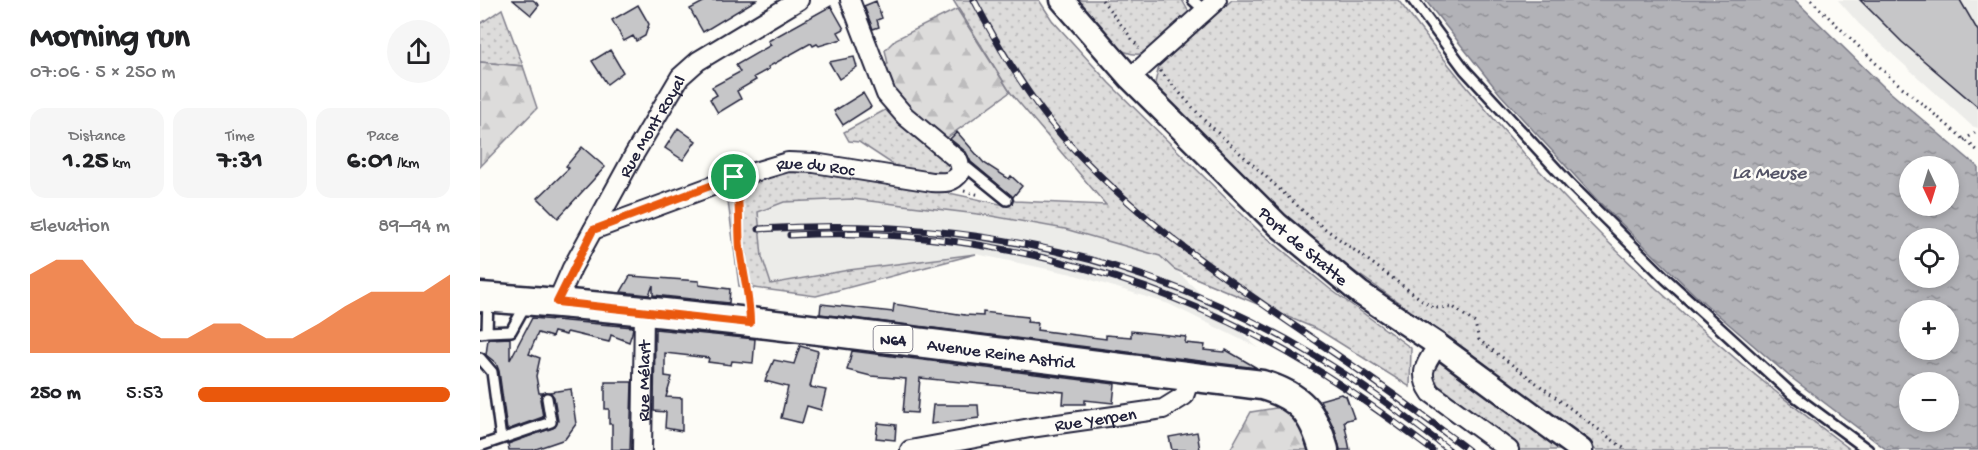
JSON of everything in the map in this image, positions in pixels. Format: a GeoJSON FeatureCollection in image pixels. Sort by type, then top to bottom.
{"type":"FeatureCollection","features":[{"type":"Feature","properties":{"kind":"main road","name":"Avenue Reine Astrid"},"geometry":{"type":"LineString","coordinates":[[484,297],[557,302],[750,323],[1262,385],[1282,391],[1301,403],[1314,422],[1324,450]]}},
{"type":"Feature","properties":{"kind":"street","name":"Rue Mont Royal"},"geometry":{"type":"LineString","coordinates":[[557,302],[593,230],[668,94],[680,77],[706,55],[799,0]]}},
{"type":"Feature","properties":{"kind":"street"},"geometry":{"type":"LineString","coordinates":[[850,0],[886,94],[905,117],[959,161]]}},
{"type":"Feature","properties":{"kind":"street","name":"Port de Statte"},"geometry":{"type":"LineString","coordinates":[[1062,0],[1130,78],[1278,225],[1360,293],[1438,345],[1581,450]]}},
{"type":"Feature","properties":{"kind":"street"},"geometry":{"type":"LineString","coordinates":[[1130,78],[1205,4]]}},
{"type":"Feature","properties":{"kind":"street","name":"Rue du Roc"},"geometry":{"type":"LineString","coordinates":[[593,230],[734,177],[772,166],[801,162],[948,183],[960,172],[959,161]]}},
{"type":"Feature","properties":{"kind":"street","name":"Rue Mélart"},"geometry":{"type":"LineString","coordinates":[[642,450],[644,312]]}},
{"type":"Feature","properties":{"kind":"street"},"geometry":{"type":"LineString","coordinates":[[1438,345],[1424,367],[1423,382],[1431,393],[1509,450]]}},
{"type":"Feature","properties":{"kind":"street","name":"Rue Yerpen"},"geometry":{"type":"LineString","coordinates":[[910,450],[1030,428],[1163,409],[1184,396],[1191,376]]}},
{"type":"Feature","properties":{"kind":"lane"},"geometry":{"type":"LineString","coordinates":[[1413,0],[1465,70],[1610,224],[1666,279],[1792,394],[1868,450]]}},
{"type":"Feature","properties":{"kind":"lane"},"geometry":{"type":"LineString","coordinates":[[959,161],[1007,200]]}},
{"type":"Feature","properties":{"kind":"lane"},"geometry":{"type":"LineString","coordinates":[[484,297],[484,332],[511,331],[529,300]]}},
{"type":"Feature","properties":{"kind":"lane"},"geometry":{"type":"LineString","coordinates":[[480,358],[492,372],[501,439]]}},
{"type":"Feature","properties":{"kind":"lane"},"geometry":{"type":"LineString","coordinates":[[480,446],[551,422],[547,398]]}},
{"type":"Feature","properties":{"kind":"path"},"geometry":{"type":"LineString","coordinates":[[1102,0],[1150,60],[1204,120],[1312,219],[1433,308],[1453,307],[1475,322],[1479,339],[1626,450]]}},
{"type":"Feature","properties":{"kind":"path"},"geometry":{"type":"LineString","coordinates":[[1811,0],[1889,76],[1978,151]]}},
{"type":"Feature","properties":{"kind":"path"},"geometry":{"type":"LineString","coordinates":[[1964,141],[1978,130]]}},
{"type":"Feature","properties":{"kind":"path"},"geometry":{"type":"LineString","coordinates":[[734,177],[738,193],[740,247],[750,299],[750,323]]}},
{"type":"Feature","properties":{"kind":"path"},"geometry":{"type":"LineString","coordinates":[[932,182],[1005,202],[1007,200]]}},
{"type":"Feature","properties":{"kind":"shaded area"},"geometry":{"type":"Polygon","coordinates":[[[1838,0],[1978,0],[1978,128],[1972,126],[1859,24],[1838,0]]]}},
{"type":"Feature","properties":{"kind":"shaded area"},"geometry":{"type":"Polygon","coordinates":[[[853,199],[986,215],[1065,229],[1161,256],[1258,348],[1169,304],[1072,274],[976,254],[849,270],[771,284],[762,257],[758,212],[784,202],[853,199]]]}},
{"type":"Feature","properties":{"kind":"green space"},"geometry":{"type":"Polygon","coordinates":[[[953,0],[1039,0],[1052,20],[1109,83],[1260,232],[1330,289],[1411,348],[1410,387],[1319,330],[1174,269],[1160,256],[1065,229],[986,215],[853,199],[784,202],[758,212],[762,257],[771,284],[849,270],[976,254],[816,296],[739,286],[726,186],[787,170],[805,170],[917,186],[1009,206],[1012,198],[1015,201],[1106,205],[1010,92],[953,0]]]}},
{"type":"Feature","properties":{"kind":"green space"},"geometry":{"type":"Polygon","coordinates":[[[1075,0],[1182,0],[1190,14],[1157,47],[1140,54],[1129,53],[1108,40],[1075,0]]]}},
{"type":"Feature","properties":{"kind":"green space"},"geometry":{"type":"Polygon","coordinates":[[[1232,0],[1398,0],[1500,126],[1608,242],[1724,349],[1851,450],[1596,450],[1468,351],[1334,257],[1288,220],[1162,96],[1155,83],[1159,66],[1232,0]]]}},
{"type":"Feature","properties":{"kind":"green space"},"geometry":{"type":"Polygon","coordinates":[[[502,9],[523,66],[480,62],[480,24],[502,9]]]}},
{"type":"Feature","properties":{"kind":"green space"},"geometry":{"type":"Polygon","coordinates":[[[957,9],[1010,92],[941,142],[894,105],[878,66],[888,64],[885,50],[896,39],[957,9]]]}},
{"type":"Feature","properties":{"kind":"green space"},"geometry":{"type":"Polygon","coordinates":[[[480,62],[523,66],[537,108],[480,167],[480,62]]]}},
{"type":"Feature","properties":{"kind":"green space"},"geometry":{"type":"Polygon","coordinates":[[[889,108],[950,162],[952,169],[946,175],[906,173],[859,142],[849,141],[844,132],[889,108]]]}},
{"type":"Feature","properties":{"kind":"green space"},"geometry":{"type":"Polygon","coordinates":[[[1438,345],[1581,450],[1509,450],[1431,393],[1424,367],[1438,345]]]}},
{"type":"Feature","properties":{"kind":"green space"},"geometry":{"type":"Polygon","coordinates":[[[1282,407],[1303,425],[1312,450],[1230,450],[1251,412],[1282,407]]]}},
{"type":"Feature","properties":{"kind":"water","name":"La Meuse"},"geometry":{"type":"Polygon","coordinates":[[[1425,0],[1795,0],[1884,87],[1978,167],[1978,450],[1887,450],[1789,376],[1695,295],[1598,201],[1500,94],[1425,0]]]}},
{"type":"Feature","properties":{"kind":"building"},"geometry":{"type":"Polygon","coordinates":[[[513,0],[533,0],[539,5],[531,15],[513,0]]]}},
{"type":"Feature","properties":{"kind":"building"},"geometry":{"type":"Polygon","coordinates":[[[707,0],[756,0],[703,32],[690,9],[707,0]]]}},
{"type":"Feature","properties":{"kind":"building"},"geometry":{"type":"Polygon","coordinates":[[[1860,0],[1960,0],[1978,31],[1978,107],[1902,42],[1860,0]]]}},
{"type":"Feature","properties":{"kind":"building"},"geometry":{"type":"Polygon","coordinates":[[[876,1],[882,18],[877,20],[879,27],[873,29],[864,6],[876,1]]]}},
{"type":"Feature","properties":{"kind":"building"},"geometry":{"type":"Polygon","coordinates":[[[638,5],[649,24],[645,36],[636,41],[633,36],[624,41],[612,20],[638,5]]]}},
{"type":"Feature","properties":{"kind":"building"},"geometry":{"type":"Polygon","coordinates":[[[831,6],[844,29],[838,32],[842,39],[819,46],[817,44],[813,46],[811,43],[768,67],[769,69],[754,77],[756,80],[737,91],[741,99],[718,113],[710,99],[717,95],[712,87],[740,72],[736,65],[771,45],[768,41],[831,6]]]}},
{"type":"Feature","properties":{"kind":"building"},"geometry":{"type":"Polygon","coordinates":[[[610,50],[623,72],[607,84],[592,61],[610,50]]]}},
{"type":"Feature","properties":{"kind":"building"},"geometry":{"type":"Polygon","coordinates":[[[854,57],[857,67],[839,79],[829,62],[854,57]]]}},
{"type":"Feature","properties":{"kind":"building"},"geometry":{"type":"Polygon","coordinates":[[[863,93],[871,107],[843,125],[834,111],[863,93]]]}},
{"type":"Feature","properties":{"kind":"building"},"geometry":{"type":"Polygon","coordinates":[[[678,128],[696,141],[683,160],[665,148],[678,128]]]}},
{"type":"Feature","properties":{"kind":"building"},"geometry":{"type":"Polygon","coordinates":[[[957,132],[984,163],[1009,179],[1011,176],[1022,186],[1013,197],[971,162],[966,152],[950,139],[957,132]]]}},
{"type":"Feature","properties":{"kind":"building"},"geometry":{"type":"Polygon","coordinates":[[[582,147],[605,167],[558,218],[538,198],[569,168],[566,166],[582,147]]]}},
{"type":"Feature","properties":{"kind":"building"},"geometry":{"type":"Polygon","coordinates":[[[630,276],[699,281],[699,285],[730,289],[729,303],[653,295],[653,285],[649,295],[621,292],[630,276]]]}},
{"type":"Feature","properties":{"kind":"building"},"geometry":{"type":"Polygon","coordinates":[[[821,304],[893,312],[894,304],[965,315],[983,316],[983,312],[1028,317],[1027,322],[1038,323],[1037,330],[1106,339],[1106,335],[1131,337],[1131,331],[1186,337],[1185,343],[1205,345],[1204,350],[1224,352],[1226,350],[1257,368],[820,314],[821,304]]]}},
{"type":"Feature","properties":{"kind":"building"},"geometry":{"type":"Polygon","coordinates":[[[532,318],[633,327],[629,342],[611,335],[609,342],[567,332],[566,335],[554,332],[552,337],[538,333],[529,354],[540,358],[536,376],[539,393],[543,393],[540,399],[543,417],[507,430],[499,371],[496,363],[486,355],[488,339],[510,338],[510,360],[532,318]]]}},
{"type":"Feature","properties":{"kind":"building"},"geometry":{"type":"Polygon","coordinates":[[[655,329],[755,339],[753,363],[732,361],[731,365],[708,362],[709,358],[665,353],[665,376],[672,377],[666,397],[682,398],[682,431],[665,428],[666,412],[654,411],[655,329]]]}},
{"type":"Feature","properties":{"kind":"building"},"geometry":{"type":"Polygon","coordinates":[[[800,346],[818,351],[810,387],[826,390],[821,410],[807,406],[802,423],[781,418],[788,387],[765,381],[774,360],[794,364],[800,346]]]}},
{"type":"Feature","properties":{"kind":"building"},"geometry":{"type":"Polygon","coordinates":[[[852,351],[1115,384],[1113,403],[1085,400],[1085,404],[1063,404],[1064,392],[920,378],[917,413],[903,412],[906,379],[871,376],[847,370],[852,351]]]}},
{"type":"Feature","properties":{"kind":"building"},"geometry":{"type":"Polygon","coordinates":[[[605,382],[632,382],[630,450],[612,450],[612,424],[609,424],[609,409],[605,409],[605,382]]]}},
{"type":"Feature","properties":{"kind":"building"},"geometry":{"type":"Polygon","coordinates":[[[571,389],[576,424],[565,439],[533,450],[509,450],[508,444],[555,427],[558,421],[554,397],[550,392],[571,389]]]}},
{"type":"Feature","properties":{"kind":"building"},"geometry":{"type":"Polygon","coordinates":[[[1341,394],[1346,396],[1354,418],[1344,421],[1350,450],[1340,450],[1335,430],[1320,400],[1341,394]]]}},
{"type":"Feature","properties":{"kind":"building"},"geometry":{"type":"Polygon","coordinates":[[[933,405],[978,405],[979,418],[931,424],[933,405]]]}},
{"type":"Feature","properties":{"kind":"building"},"geometry":{"type":"Polygon","coordinates":[[[878,423],[896,425],[895,440],[876,438],[878,423]]]}},
{"type":"Feature","properties":{"kind":"building"},"geometry":{"type":"Polygon","coordinates":[[[1197,432],[1200,450],[1172,450],[1169,437],[1197,432]]]}},
{"type":"Feature","properties":{"kind":"railway"},"geometry":{"type":"LineString","coordinates":[[974,0],[1004,54],[1037,105],[1063,137],[1122,196],[1218,273],[1377,383],[1468,450]]}},
{"type":"Feature","properties":{"kind":"railway"},"geometry":{"type":"LineString","coordinates":[[759,229],[832,226],[904,229],[975,236],[1045,248],[1114,266],[1181,290],[1247,319],[1312,354],[1365,388],[1449,450]]}},
{"type":"Feature","properties":{"kind":"railway"},"geometry":{"type":"LineString","coordinates":[[790,235],[857,234],[925,238],[992,247],[1059,261],[1124,280],[1188,304],[1250,332],[1341,385],[1432,450]]}},
{"type":"Feature","properties":{"kind":"route"},"geometry":{"type":"LineString","coordinates":[[734,177],[738,193],[740,247],[750,299],[750,323],[557,302],[593,230],[734,177]]}}]}
